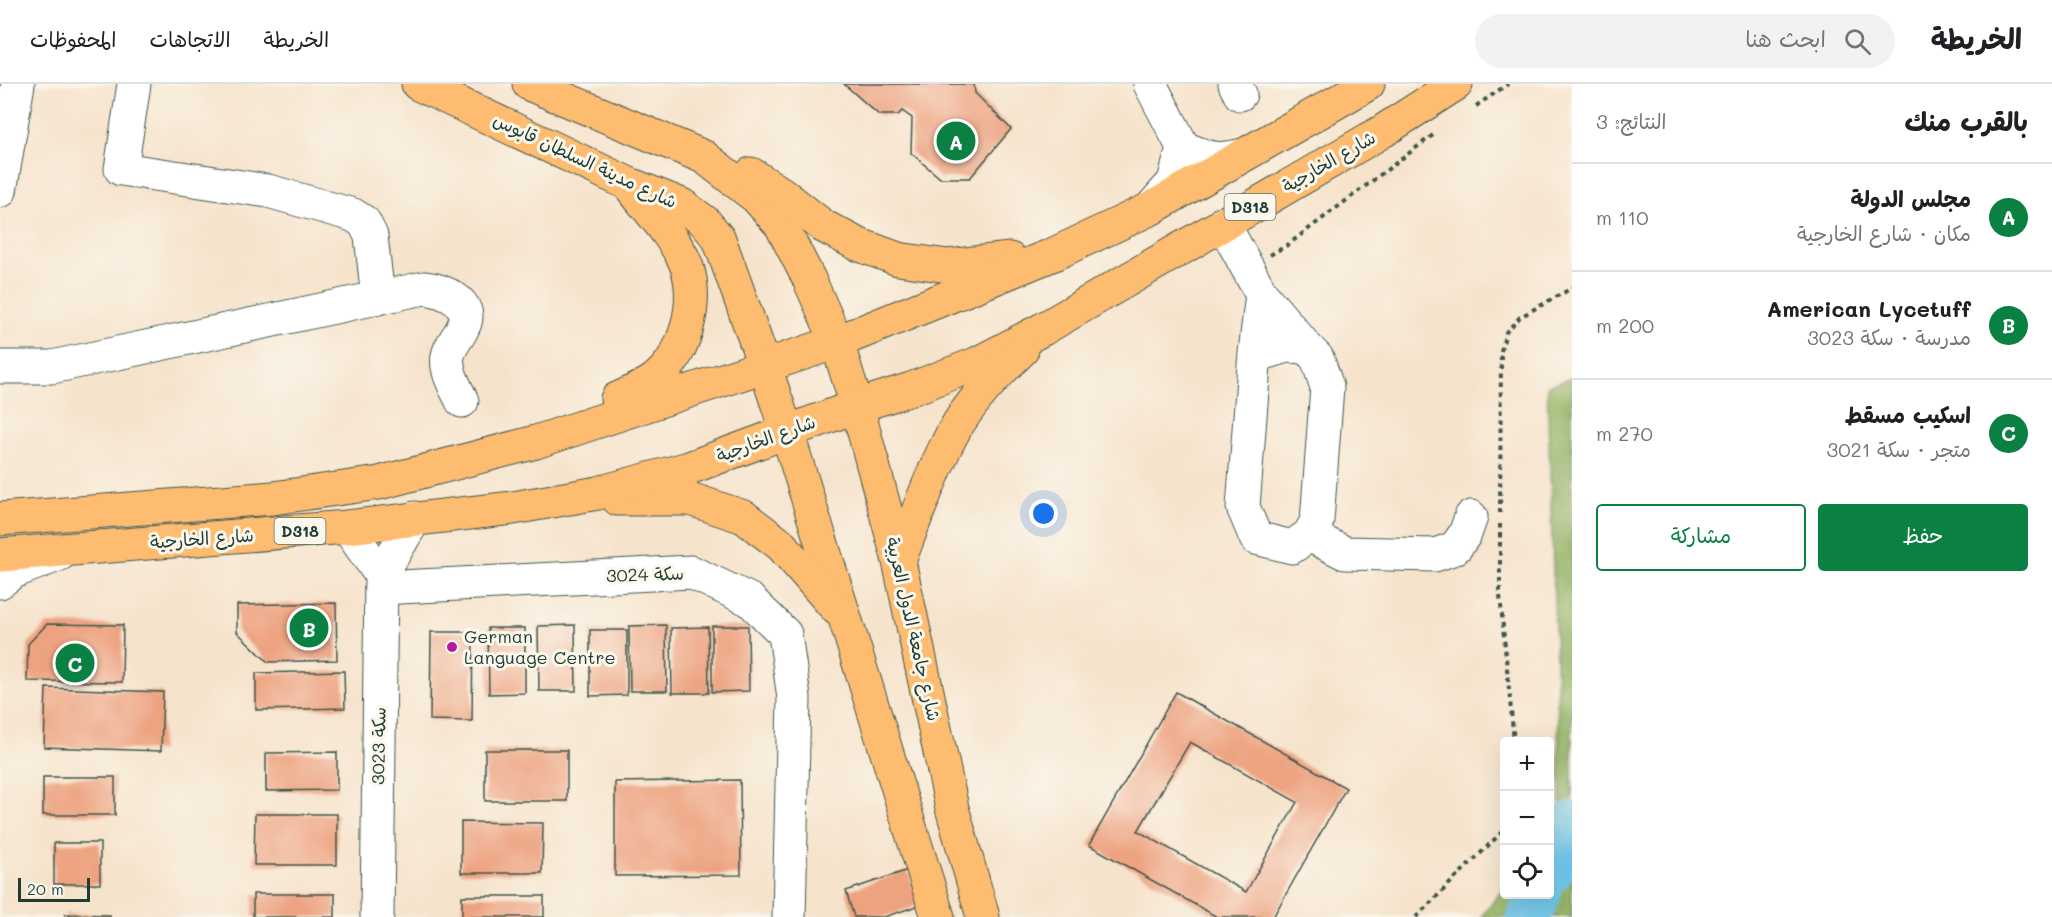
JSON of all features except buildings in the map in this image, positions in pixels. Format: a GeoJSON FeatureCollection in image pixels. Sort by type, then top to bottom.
{"type":"FeatureCollection","features":[{"type":"Feature","properties":{"kind":"main road","name":"شارع مدينة السلطان قابوس"},"geometry":{"type":"LineString","coordinates":[[418,84],[627,183],[682,205],[705,222],[719,239],[765,367]]}},
{"type":"Feature","properties":{"kind":"main road","name":"شارع الخارجية"},"geometry":{"type":"LineString","coordinates":[[0,519],[273,498],[379,483],[536,442],[837,342],[1054,254],[1150,209],[1368,84]]}},
{"type":"Feature","properties":{"kind":"main road"},"geometry":{"type":"LineString","coordinates":[[538,86],[704,157],[748,172],[781,193],[823,226],[857,244],[898,259],[948,266],[1054,254]]}},
{"type":"Feature","properties":{"kind":"main road","name":"شارع الخارجية"},"geometry":{"type":"LineString","coordinates":[[0,555],[347,527],[513,508],[598,493],[689,468],[976,364],[1043,329],[1383,130],[1464,96]]}},
{"type":"Feature","properties":{"kind":"main road"},"geometry":{"type":"LineString","coordinates":[[704,157],[758,198],[781,225],[809,279],[837,342]]}},
{"type":"Feature","properties":{"kind":"main road"},"geometry":{"type":"LineString","coordinates":[[1200,180],[1223,223]]}},
{"type":"Feature","properties":{"kind":"main road"},"geometry":{"type":"LineString","coordinates":[[536,442],[654,379],[674,357],[688,325],[692,292],[687,266],[675,245],[627,183]]}},
{"type":"Feature","properties":{"kind":"main road"},"geometry":{"type":"LineString","coordinates":[[899,561],[948,442],[975,400],[998,373],[1043,329]]}},
{"type":"Feature","properties":{"kind":"main road","name":"شارع جامعة الدول العربية"},"geometry":{"type":"LineString","coordinates":[[837,342],[857,406],[899,561],[952,808],[983,917]]}},
{"type":"Feature","properties":{"kind":"main road"},"geometry":{"type":"LineString","coordinates":[[765,367],[938,917]]}},
{"type":"Feature","properties":{"kind":"main road"},"geometry":{"type":"LineString","coordinates":[[598,493],[617,498],[690,499],[744,517],[781,546],[813,579],[846,619]]}},
{"type":"Feature","properties":{"kind":"street"},"geometry":{"type":"LineString","coordinates":[[0,191],[18,84]]}},
{"type":"Feature","properties":{"kind":"street"},"geometry":{"type":"LineString","coordinates":[[134,84],[121,169],[268,191],[353,215],[364,222],[371,236],[378,298]]}},
{"type":"Feature","properties":{"kind":"street"},"geometry":{"type":"LineString","coordinates":[[1150,84],[1200,180]]}},
{"type":"Feature","properties":{"kind":"street"},"geometry":{"type":"LineString","coordinates":[[1184,148],[1209,158],[1223,160],[1243,155]]}},
{"type":"Feature","properties":{"kind":"street"},"geometry":{"type":"LineString","coordinates":[[1150,209],[1174,182],[1184,148]]}},
{"type":"Feature","properties":{"kind":"street"},"geometry":{"type":"LineString","coordinates":[[1246,265],[1249,227],[1270,195]]}},
{"type":"Feature","properties":{"kind":"street"},"geometry":{"type":"LineString","coordinates":[[1223,223],[1262,295],[1317,358],[1327,387],[1317,521],[1309,535],[1292,547],[1256,538],[1244,507],[1255,356],[1262,295]]}},
{"type":"Feature","properties":{"kind":"street"},"geometry":{"type":"LineString","coordinates":[[1169,254],[1205,248],[1221,251],[1246,265]]}},
{"type":"Feature","properties":{"kind":"street"},"geometry":{"type":"LineString","coordinates":[[0,367],[52,367],[424,288],[450,295],[464,307],[467,316],[464,326],[447,357],[448,370],[462,401]]}},
{"type":"Feature","properties":{"kind":"street"},"geometry":{"type":"LineString","coordinates":[[1255,356],[1287,346],[1306,347]]}},
{"type":"Feature","properties":{"kind":"street"},"geometry":{"type":"LineString","coordinates":[[1309,535],[1345,553],[1435,555],[1455,548],[1465,534],[1471,517]]}},
{"type":"Feature","properties":{"kind":"street"},"geometry":{"type":"LineString","coordinates":[[347,527],[381,581],[415,518]]}},
{"type":"Feature","properties":{"kind":"street"},"geometry":{"type":"LineString","coordinates":[[0,582],[14,572],[75,549]]}},
{"type":"Feature","properties":{"kind":"street","name":"سكة 3024"},"geometry":{"type":"LineString","coordinates":[[381,581],[691,572],[750,600],[785,634],[794,698],[789,917]]}},
{"type":"Feature","properties":{"kind":"street","name":"سكة 3023"},"geometry":{"type":"LineString","coordinates":[[377,917],[381,581]]}},
{"type":"Feature","properties":{"kind":"path"},"geometry":{"type":"LineString","coordinates":[[1464,96],[1508,84]]}},
{"type":"Feature","properties":{"kind":"path"},"geometry":{"type":"LineString","coordinates":[[1246,265],[1286,246],[1437,133]]}},
{"type":"Feature","properties":{"kind":"path"},"geometry":{"type":"LineString","coordinates":[[1514,737],[1500,595],[1501,351],[1506,332],[1520,317],[1572,288]]}},
{"type":"Feature","properties":{"kind":"path"},"geometry":{"type":"LineString","coordinates":[[1416,917],[1500,834]]}},
{"type":"Feature","properties":{"kind":"green space"},"geometry":{"type":"Polygon","coordinates":[[[1572,378],[1572,917],[1481,917],[1500,893],[1500,899],[1554,899],[1554,826],[1561,816],[1547,386],[1572,378]]]}},
{"type":"Feature","properties":{"kind":"waterway"},"geometry":{"type":"LineString","coordinates":[[1554,863],[1572,823]]}},
{"type":"Feature","properties":{"kind":"waterway"},"geometry":{"type":"LineString","coordinates":[[1529,917],[1537,899]]}},
{"type":"Feature","properties":{"kind":"place","name":"مجلس الدولة"},"geometry":{"type":"Point","coordinates":[956,141]}},
{"type":"Feature","properties":{"kind":"place","name":"American Lycetuff"},"geometry":{"type":"Point","coordinates":[309,628]}},
{"type":"Feature","properties":{"kind":"place","name":"German Language Centre"},"geometry":{"type":"Point","coordinates":[452,647]}},
{"type":"Feature","properties":{"kind":"place","name":"اسكيب مسقط"},"geometry":{"type":"Point","coordinates":[75,663]}}]}
